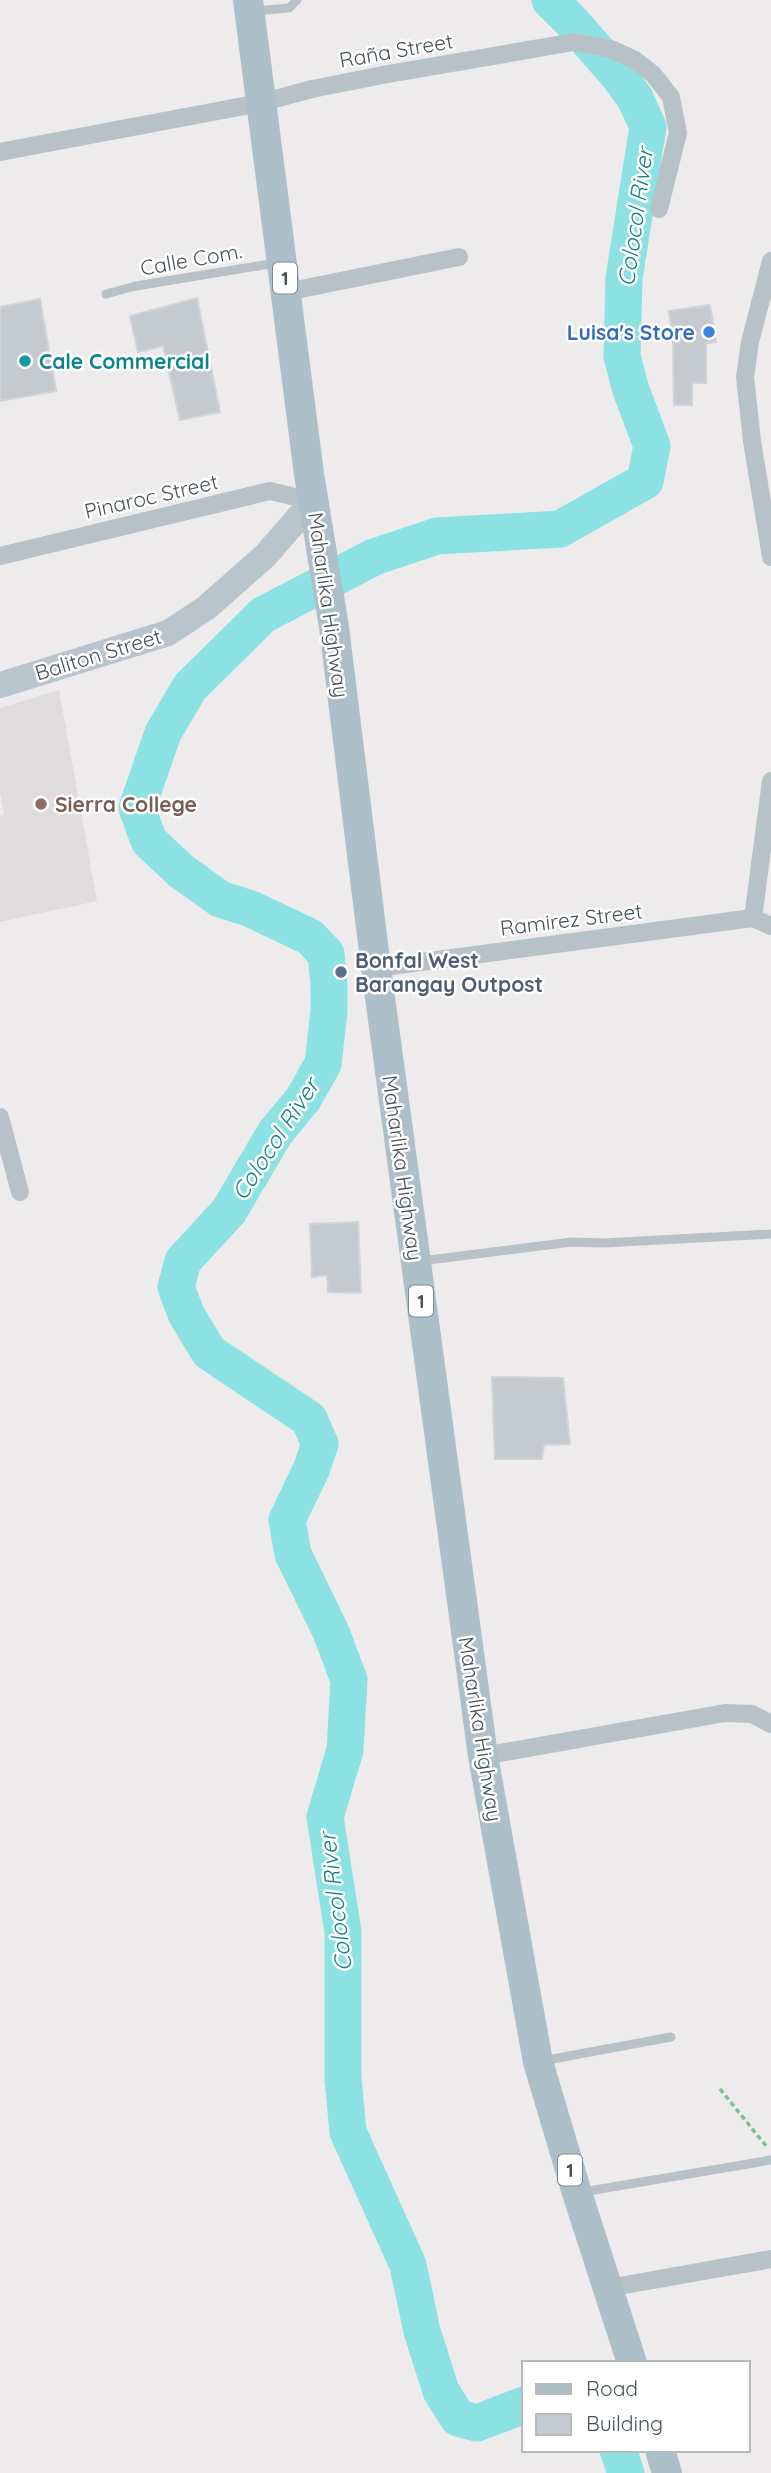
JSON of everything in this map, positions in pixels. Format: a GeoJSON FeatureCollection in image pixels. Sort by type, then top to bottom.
{"type":"FeatureCollection","features":[{"type":"Feature","properties":{"kind":"main road","name":"Maharlika Highway"},"geometry":{"type":"LineString","coordinates":[[249,6],[483,1756],[538,2062],[631,2361]]}},
{"type":"Feature","properties":{"kind":"main road"},"geometry":{"type":"LineString","coordinates":[[661,2452],[667,2473]]}},
{"type":"Feature","properties":{"kind":"street","name":"Raña Street"},"geometry":{"type":"LineString","coordinates":[[0,152],[260,103],[312,89],[388,74],[574,42],[611,49],[635,60],[653,74],[671,96],[678,133],[659,209]]}},
{"type":"Feature","properties":{"kind":"street"},"geometry":{"type":"LineString","coordinates":[[286,292],[459,257]]}},
{"type":"Feature","properties":{"kind":"street"},"geometry":{"type":"LineString","coordinates":[[771,261],[750,342],[745,377],[752,441],[771,557]]}},
{"type":"Feature","properties":{"kind":"street","name":"Pinaroc Street"},"geometry":{"type":"LineString","coordinates":[[0,556],[270,491],[313,500]]}},
{"type":"Feature","properties":{"kind":"street","name":"Baliton Street"},"geometry":{"type":"LineString","coordinates":[[0,685],[168,633],[206,608],[265,556],[313,500]]}},
{"type":"Feature","properties":{"kind":"street"},"geometry":{"type":"LineString","coordinates":[[771,781],[753,918],[771,926]]}},
{"type":"Feature","properties":{"kind":"street","name":"Ramirez Street"},"geometry":{"type":"LineString","coordinates":[[376,968],[753,918]]}},
{"type":"Feature","properties":{"kind":"street"},"geometry":{"type":"LineString","coordinates":[[0,1117],[20,1192]]}},
{"type":"Feature","properties":{"kind":"street"},"geometry":{"type":"LineString","coordinates":[[483,1756],[725,1713],[752,1714],[771,1724]]}},
{"type":"Feature","properties":{"kind":"street"},"geometry":{"type":"LineString","coordinates":[[608,2288],[771,2259]]}},
{"type":"Feature","properties":{"kind":"lane"},"geometry":{"type":"LineString","coordinates":[[249,6],[289,8],[297,0]]}},
{"type":"Feature","properties":{"kind":"lane","name":"Calle Com."},"geometry":{"type":"LineString","coordinates":[[106,294],[136,286],[283,261]]}},
{"type":"Feature","properties":{"kind":"lane"},"geometry":{"type":"LineString","coordinates":[[416,1262],[572,1242],[604,1243],[771,1234]]}},
{"type":"Feature","properties":{"kind":"lane"},"geometry":{"type":"LineString","coordinates":[[538,2062],[671,2036]]}},
{"type":"Feature","properties":{"kind":"lane"},"geometry":{"type":"LineString","coordinates":[[577,2193],[771,2160]]}},
{"type":"Feature","properties":{"kind":"path"},"geometry":{"type":"LineString","coordinates":[[720,2089],[771,2152]]}},
{"type":"Feature","properties":{"kind":"shaded area","name":"Sierra College"},"geometry":{"type":"Polygon","coordinates":[[[59,690],[97,901],[0,922],[0,816],[4,814],[0,793],[0,708],[59,690]]]}},
{"type":"Feature","properties":{"kind":"building"},"geometry":{"type":"Polygon","coordinates":[[[197,298],[220,412],[180,420],[163,346],[138,352],[130,316],[197,298]]]}},
{"type":"Feature","properties":{"kind":"building","name":"Cale Commercial"},"geometry":{"type":"Polygon","coordinates":[[[40,299],[56,391],[0,401],[0,307],[40,299]]]}},
{"type":"Feature","properties":{"kind":"building"},"geometry":{"type":"Polygon","coordinates":[[[710,305],[716,342],[706,343],[706,383],[692,383],[692,405],[674,405],[673,341],[669,311],[710,305]]]}},
{"type":"Feature","properties":{"kind":"building"},"geometry":{"type":"Polygon","coordinates":[[[358,1222],[361,1293],[328,1292],[327,1275],[312,1277],[310,1224],[358,1222]]]}},
{"type":"Feature","properties":{"kind":"building"},"geometry":{"type":"Polygon","coordinates":[[[492,1377],[563,1378],[570,1444],[544,1445],[542,1459],[495,1459],[492,1377]]]}},
{"type":"Feature","properties":{"kind":"waterway","name":"Colocol River"},"geometry":{"type":"LineString","coordinates":[[522,2406],[477,2423],[458,2418],[441,2391],[422,2331],[408,2265],[348,2132],[343,2078],[343,1932],[325,1817],[345,1750],[349,1680],[331,1632],[293,1554],[287,1520],[311,1470],[320,1444],[309,1419],[209,1352],[186,1314],[176,1287],[183,1261],[229,1211],[275,1133],[303,1099],[323,1064],[329,1011],[326,954],[310,937],[251,909],[220,899],[181,871],[149,841],[137,808],[163,733],[190,687],[263,615],[374,557],[437,536],[560,529],[645,481],[652,446],[631,390],[622,356],[624,278],[648,127],[635,98],[619,76],[550,0]]}},
{"type":"Feature","properties":{"kind":"waterway","name":"Colocol River"},"geometry":{"type":"LineString","coordinates":[[619,2452],[626,2473]]}},
{"type":"Feature","properties":{"kind":"place","name":"Luisa's Store"},"geometry":{"type":"Point","coordinates":[709,332]}},
{"type":"Feature","properties":{"kind":"place","name":"Cale Commercial"},"geometry":{"type":"Point","coordinates":[25,361]}},
{"type":"Feature","properties":{"kind":"place","name":"Sierra College"},"geometry":{"type":"Point","coordinates":[41,804]}},
{"type":"Feature","properties":{"kind":"place","name":"Bonfal West Barangay Outpost"},"geometry":{"type":"Point","coordinates":[341,972]}}]}
